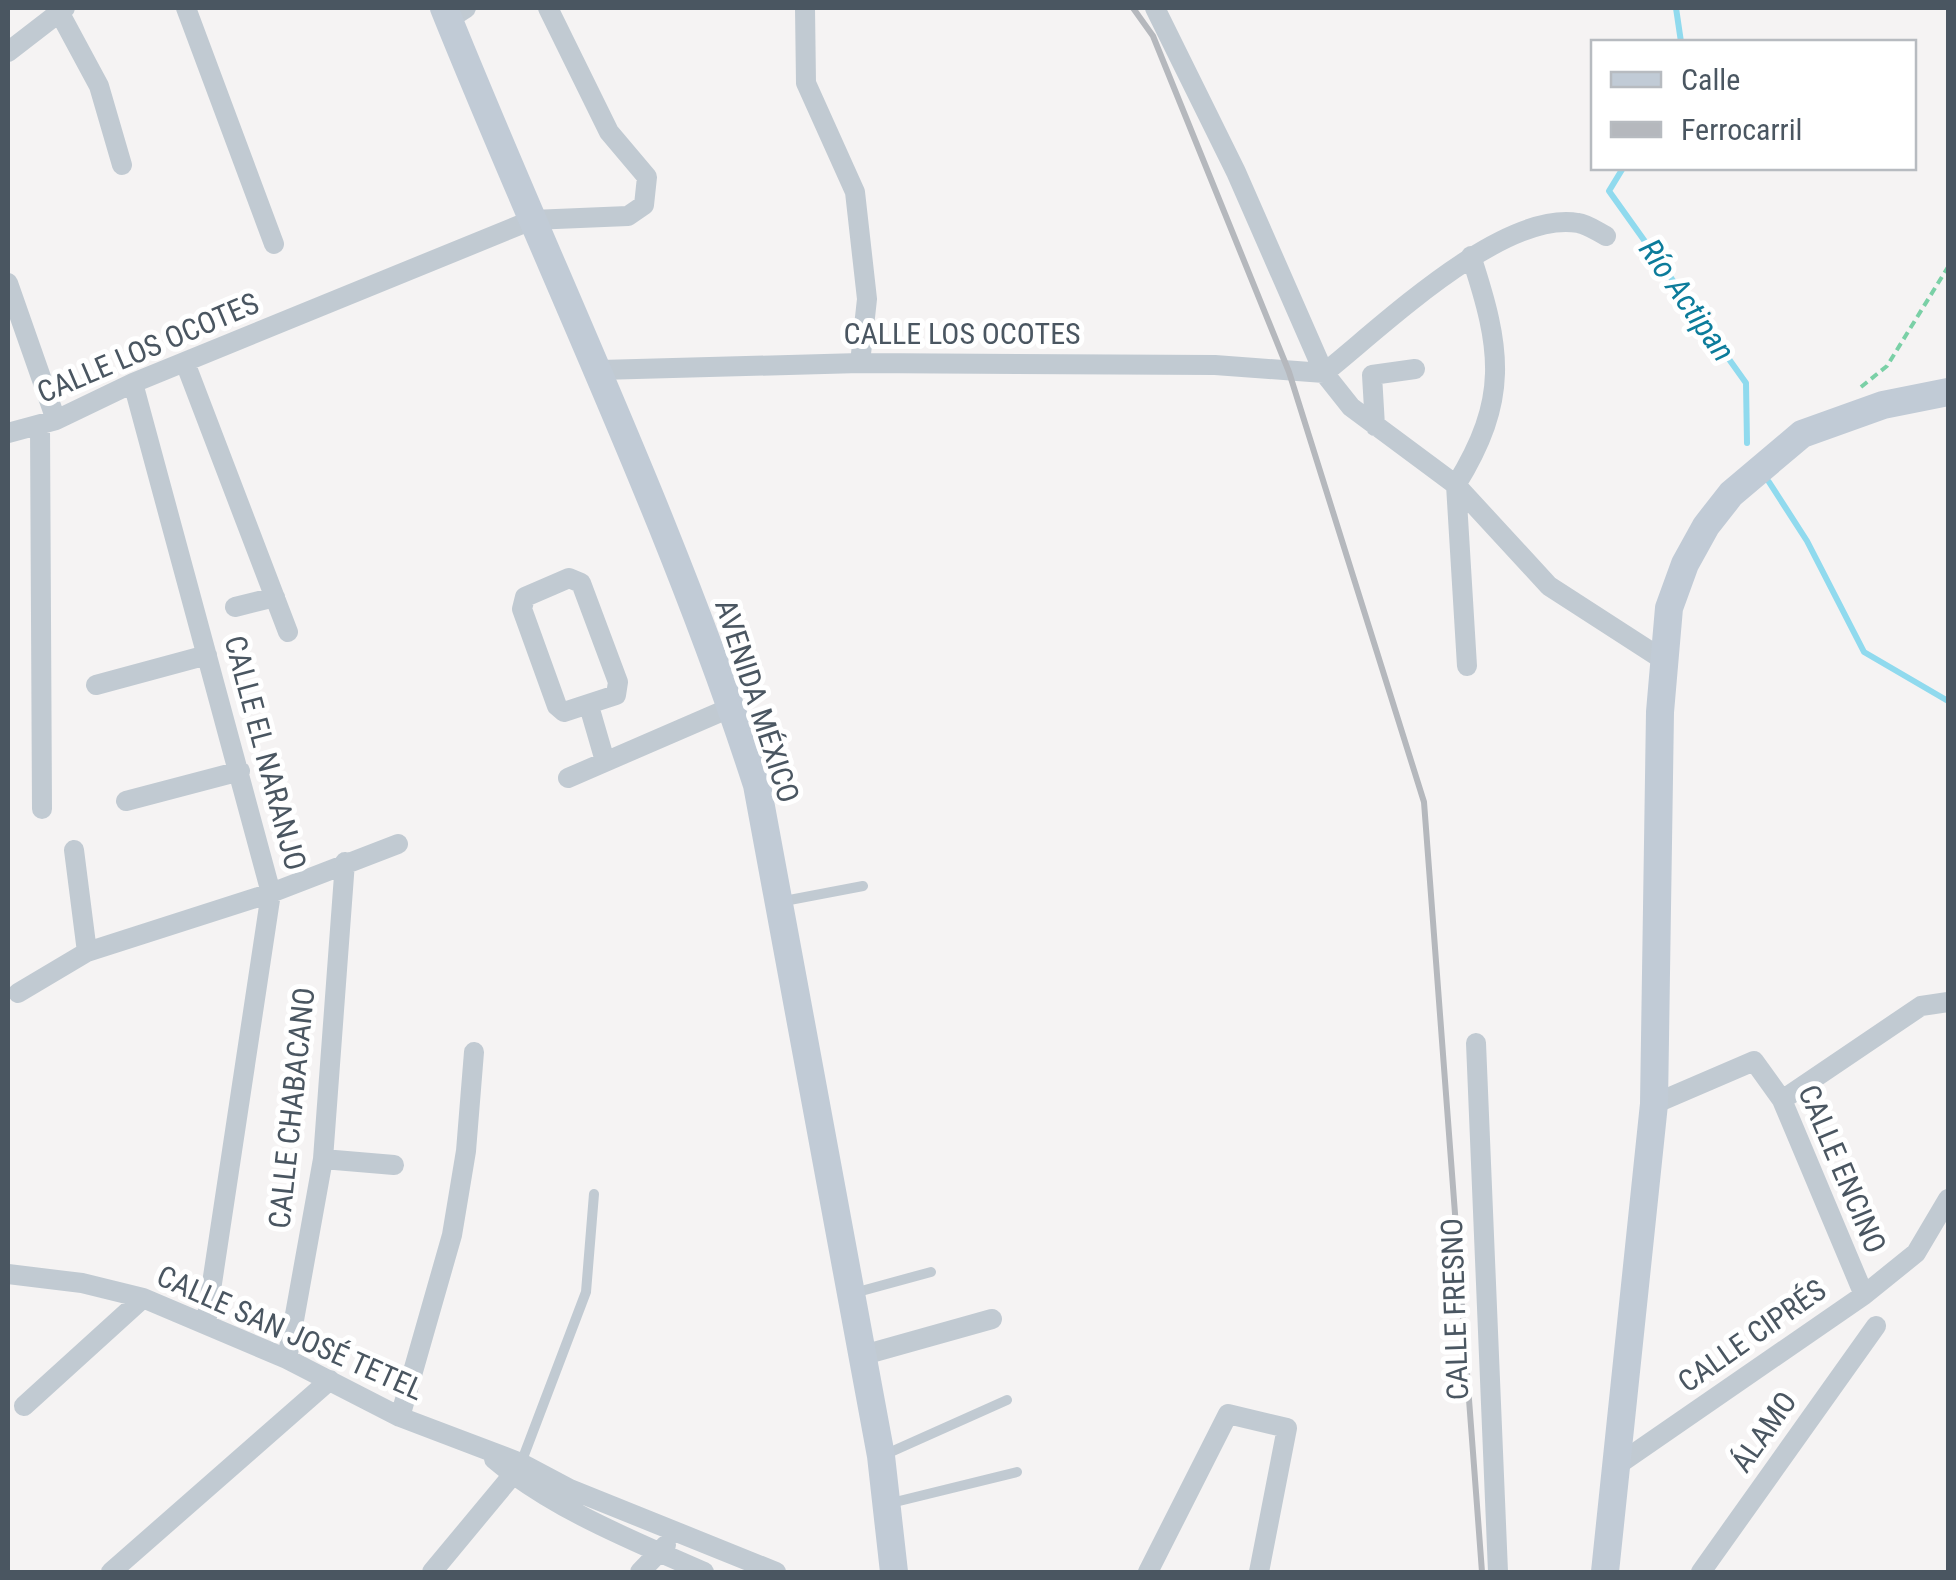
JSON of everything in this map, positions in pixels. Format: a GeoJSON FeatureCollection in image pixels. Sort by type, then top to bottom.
{"type":"FeatureCollection","features":[{"type":"Feature","properties":{"kind":"main road","name":"AVENIDA MÉXICO"},"geometry":{"type":"LineString","coordinates":[[453,11],[532,220],[600,370],[732,707],[757,785],[848,1295],[881,1456],[894,1572]]}},
{"type":"Feature","properties":{"kind":"main road"},"geometry":{"type":"LineString","coordinates":[[1605,1572],[1654,1104],[1660,712],[1662,659],[1670,608],[1685,564],[1706,526],[1731,494],[1802,434],[1883,405],[1948,392]]}},
{"type":"Feature","properties":{"kind":"street"},"geometry":{"type":"LineString","coordinates":[[186,8],[274,244]]}},
{"type":"Feature","properties":{"kind":"street"},"geometry":{"type":"LineString","coordinates":[[532,220],[628,216],[644,205],[647,177],[610,132],[548,8]]}},
{"type":"Feature","properties":{"kind":"street"},"geometry":{"type":"LineString","coordinates":[[806,8],[806,84],[855,192],[867,300],[860,363]]}},
{"type":"Feature","properties":{"kind":"street"},"geometry":{"type":"LineString","coordinates":[[1155,8],[1236,172],[1324,373],[1352,408],[1456,485],[1549,586],[1662,659]]}},
{"type":"Feature","properties":{"kind":"street"},"geometry":{"type":"LineString","coordinates":[[8,52],[60,9],[99,86],[122,165]]}},
{"type":"Feature","properties":{"kind":"street","name":"CALLE LOS OCOTES"},"geometry":{"type":"LineString","coordinates":[[8,433],[48,423],[134,383],[186,365],[532,220]]}},
{"type":"Feature","properties":{"kind":"street"},"geometry":{"type":"LineString","coordinates":[[1324,373],[1471,256],[1520,230],[1578,222],[1606,236]]}},
{"type":"Feature","properties":{"kind":"street"},"geometry":{"type":"LineString","coordinates":[[1466,666],[1456,485],[1482,444],[1496,391],[1486,303],[1471,256]]}},
{"type":"Feature","properties":{"kind":"street"},"geometry":{"type":"LineString","coordinates":[[8,283],[48,423],[42,808]]}},
{"type":"Feature","properties":{"kind":"street","name":"CALLE LOS OCOTES"},"geometry":{"type":"LineString","coordinates":[[600,370],[860,363],[1215,365],[1324,373]]}},
{"type":"Feature","properties":{"kind":"street"},"geometry":{"type":"LineString","coordinates":[[186,365],[288,632]]}},
{"type":"Feature","properties":{"kind":"street"},"geometry":{"type":"LineString","coordinates":[[1375,426],[1372,375],[1415,369]]}},
{"type":"Feature","properties":{"kind":"street","name":"CALLE EL NARANJO"},"geometry":{"type":"LineString","coordinates":[[134,383],[272,893],[206,1323]]}},
{"type":"Feature","properties":{"kind":"street"},"geometry":{"type":"LineString","coordinates":[[569,578],[580,582],[618,682],[616,695],[589,706],[564,712],[557,706],[522,609],[524,597],[569,578]]}},
{"type":"Feature","properties":{"kind":"street"},"geometry":{"type":"LineString","coordinates":[[235,607],[274,597]]}},
{"type":"Feature","properties":{"kind":"street"},"geometry":{"type":"LineString","coordinates":[[96,685],[207,655]]}},
{"type":"Feature","properties":{"kind":"street"},"geometry":{"type":"LineString","coordinates":[[589,706],[605,761]]}},
{"type":"Feature","properties":{"kind":"street"},"geometry":{"type":"LineString","coordinates":[[568,778],[732,707]]}},
{"type":"Feature","properties":{"kind":"street"},"geometry":{"type":"LineString","coordinates":[[126,800],[240,771]]}},
{"type":"Feature","properties":{"kind":"street"},"geometry":{"type":"LineString","coordinates":[[18,993],[87,952],[272,893],[398,844]]}},
{"type":"Feature","properties":{"kind":"street"},"geometry":{"type":"LineString","coordinates":[[74,850],[87,952]]}},
{"type":"Feature","properties":{"kind":"street","name":"CALLE CHABACANO"},"geometry":{"type":"LineString","coordinates":[[287,1359],[323,1159],[345,862]]}},
{"type":"Feature","properties":{"kind":"street"},"geometry":{"type":"LineString","coordinates":[[1782,1100],[1921,1006],[1948,1002]]}},
{"type":"Feature","properties":{"kind":"street","name":"CALLE FRESNO"},"geometry":{"type":"LineString","coordinates":[[1476,1043],[1498,1572]]}},
{"type":"Feature","properties":{"kind":"street"},"geometry":{"type":"LineString","coordinates":[[400,1417],[452,1235],[466,1151],[474,1052]]}},
{"type":"Feature","properties":{"kind":"street","name":"CALLE ENCINO"},"geometry":{"type":"LineString","coordinates":[[1654,1104],[1754,1060],[1782,1100],[1864,1296]]}},
{"type":"Feature","properties":{"kind":"street"},"geometry":{"type":"LineString","coordinates":[[323,1159],[394,1165]]}},
{"type":"Feature","properties":{"kind":"street","name":"CALLE CIPRÉS"},"geometry":{"type":"LineString","coordinates":[[1619,1464],[1864,1296],[1916,1253],[1948,1199]]}},
{"type":"Feature","properties":{"kind":"street","name":"CALLE SAN JOSÉ TETEL"},"geometry":{"type":"LineString","coordinates":[[8,1274],[82,1283],[143,1298],[206,1323],[400,1417],[484,1452],[660,1552],[704,1572]]}},
{"type":"Feature","properties":{"kind":"street"},"geometry":{"type":"LineString","coordinates":[[24,1406],[143,1298]]}},
{"type":"Feature","properties":{"kind":"street"},"geometry":{"type":"LineString","coordinates":[[860,1356],[992,1319]]}},
{"type":"Feature","properties":{"kind":"street","name":"ÁLAMO"},"geometry":{"type":"LineString","coordinates":[[1701,1572],[1876,1326]]}},
{"type":"Feature","properties":{"kind":"street"},"geometry":{"type":"LineString","coordinates":[[111,1572],[330,1380]]}},
{"type":"Feature","properties":{"kind":"street"},"geometry":{"type":"LineString","coordinates":[[1148,1572],[1228,1414],[1287,1428],[1259,1572]]}},
{"type":"Feature","properties":{"kind":"street"},"geometry":{"type":"LineString","coordinates":[[432,1572],[518,1470]]}},
{"type":"Feature","properties":{"kind":"street","name":"CALLE SAN JOSÉ TETEL"},"geometry":{"type":"LineString","coordinates":[[518,1470],[776,1572]]}},
{"type":"Feature","properties":{"kind":"street"},"geometry":{"type":"LineString","coordinates":[[640,1572],[676,1531]]}},
{"type":"Feature","properties":{"kind":"lane"},"geometry":{"type":"LineString","coordinates":[[778,902],[864,886]]}},
{"type":"Feature","properties":{"kind":"lane"},"geometry":{"type":"LineString","coordinates":[[518,1470],[586,1292],[594,1194]]}},
{"type":"Feature","properties":{"kind":"lane"},"geometry":{"type":"LineString","coordinates":[[848,1295],[931,1272]]}},
{"type":"Feature","properties":{"kind":"lane"},"geometry":{"type":"LineString","coordinates":[[881,1456],[1007,1400]]}},
{"type":"Feature","properties":{"kind":"lane"},"geometry":{"type":"LineString","coordinates":[[886,1504],[1017,1472]]}},
{"type":"Feature","properties":{"kind":"path"},"geometry":{"type":"LineString","coordinates":[[1859,389],[1888,366],[1948,268]]}},
{"type":"Feature","properties":{"kind":"waterway","name":"Río Actipan"},"geometry":{"type":"LineString","coordinates":[[1676,8],[1681,40]]}},
{"type":"Feature","properties":{"kind":"waterway","name":"Río Actipan"},"geometry":{"type":"LineString","coordinates":[[1622,170],[1609,191],[1746,383],[1747,443]]}},
{"type":"Feature","properties":{"kind":"waterway","name":"Río Actipan"},"geometry":{"type":"LineString","coordinates":[[1769,482],[1807,541],[1864,652],[1948,701]]}},
{"type":"Feature","properties":{"kind":"railway"},"geometry":{"type":"LineString","coordinates":[[1133,8],[1153,36],[1289,372],[1424,802],[1482,1572]]}}]}
